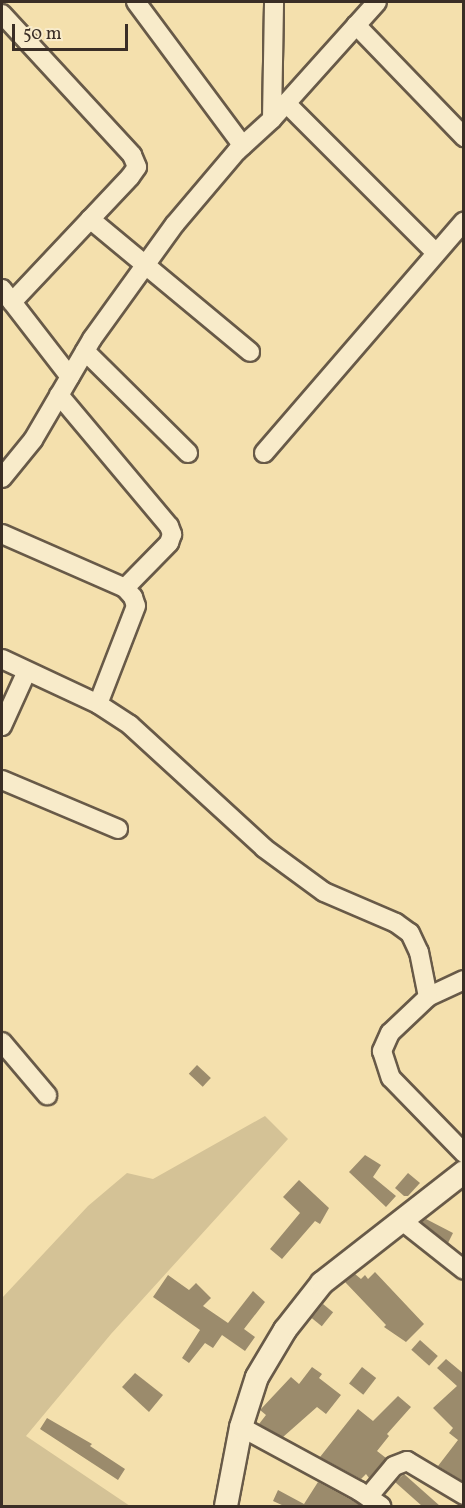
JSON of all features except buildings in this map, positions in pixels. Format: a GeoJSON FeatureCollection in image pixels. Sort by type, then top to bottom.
{"type":"FeatureCollection","features":[{"type":"Feature","properties":{"kind":"street"},"geometry":{"type":"LineString","coordinates":[[136,2],[243,146]]}},
{"type":"Feature","properties":{"kind":"street"},"geometry":{"type":"LineString","coordinates":[[272,119],[274,2]]}},
{"type":"Feature","properties":{"kind":"street"},"geometry":{"type":"LineString","coordinates":[[2,478],[33,440],[85,351],[175,224],[243,146],[286,104],[377,2]]}},
{"type":"Feature","properties":{"kind":"street"},"geometry":{"type":"LineString","coordinates":[[2,14],[132,155],[137,167],[90,219],[7,295],[70,377]]}},
{"type":"Feature","properties":{"kind":"street"},"geometry":{"type":"LineString","coordinates":[[356,26],[464,137]]}},
{"type":"Feature","properties":{"kind":"street"},"geometry":{"type":"LineString","coordinates":[[286,104],[436,253]]}},
{"type":"Feature","properties":{"kind":"street"},"geometry":{"type":"LineString","coordinates":[[90,219],[250,352]]}},
{"type":"Feature","properties":{"kind":"street"},"geometry":{"type":"LineString","coordinates":[[264,453],[464,221]]}},
{"type":"Feature","properties":{"kind":"street"},"geometry":{"type":"LineString","coordinates":[[85,351],[188,453]]}},
{"type":"Feature","properties":{"kind":"street"},"geometry":{"type":"LineString","coordinates":[[59,395],[169,526],[172,534],[169,543],[124,588]]}},
{"type":"Feature","properties":{"kind":"street"},"geometry":{"type":"LineString","coordinates":[[2,534],[124,588],[133,597],[136,606],[98,704]]}},
{"type":"Feature","properties":{"kind":"street"},"geometry":{"type":"LineString","coordinates":[[2,659],[98,704],[130,725],[272,854],[324,892],[396,923],[410,933],[419,952],[428,997]]}},
{"type":"Feature","properties":{"kind":"street"},"geometry":{"type":"LineString","coordinates":[[2,726],[27,671]]}},
{"type":"Feature","properties":{"kind":"street"},"geometry":{"type":"LineString","coordinates":[[2,780],[118,829]]}},
{"type":"Feature","properties":{"kind":"street"},"geometry":{"type":"LineString","coordinates":[[464,980],[428,997],[390,1034],[382,1051],[391,1078],[464,1153]]}},
{"type":"Feature","properties":{"kind":"street"},"geometry":{"type":"LineString","coordinates":[[2,1042],[47,1095]]}},
{"type":"Feature","properties":{"kind":"street"},"geometry":{"type":"LineString","coordinates":[[226,1506],[241,1428],[257,1377],[285,1330],[322,1283],[464,1172]]}},
{"type":"Feature","properties":{"kind":"street"},"geometry":{"type":"LineString","coordinates":[[401,1220],[464,1270]]}},
{"type":"Feature","properties":{"kind":"street"},"geometry":{"type":"LineString","coordinates":[[241,1428],[374,1502],[394,1466],[407,1461],[464,1495]]}},
{"type":"Feature","properties":{"kind":"shaded area"},"geometry":{"type":"Polygon","coordinates":[[[265,1116],[288,1139],[111,1334],[26,1436],[130,1506],[2,1506],[2,1298],[88,1206],[127,1173],[153,1179],[265,1116]]]}}]}
